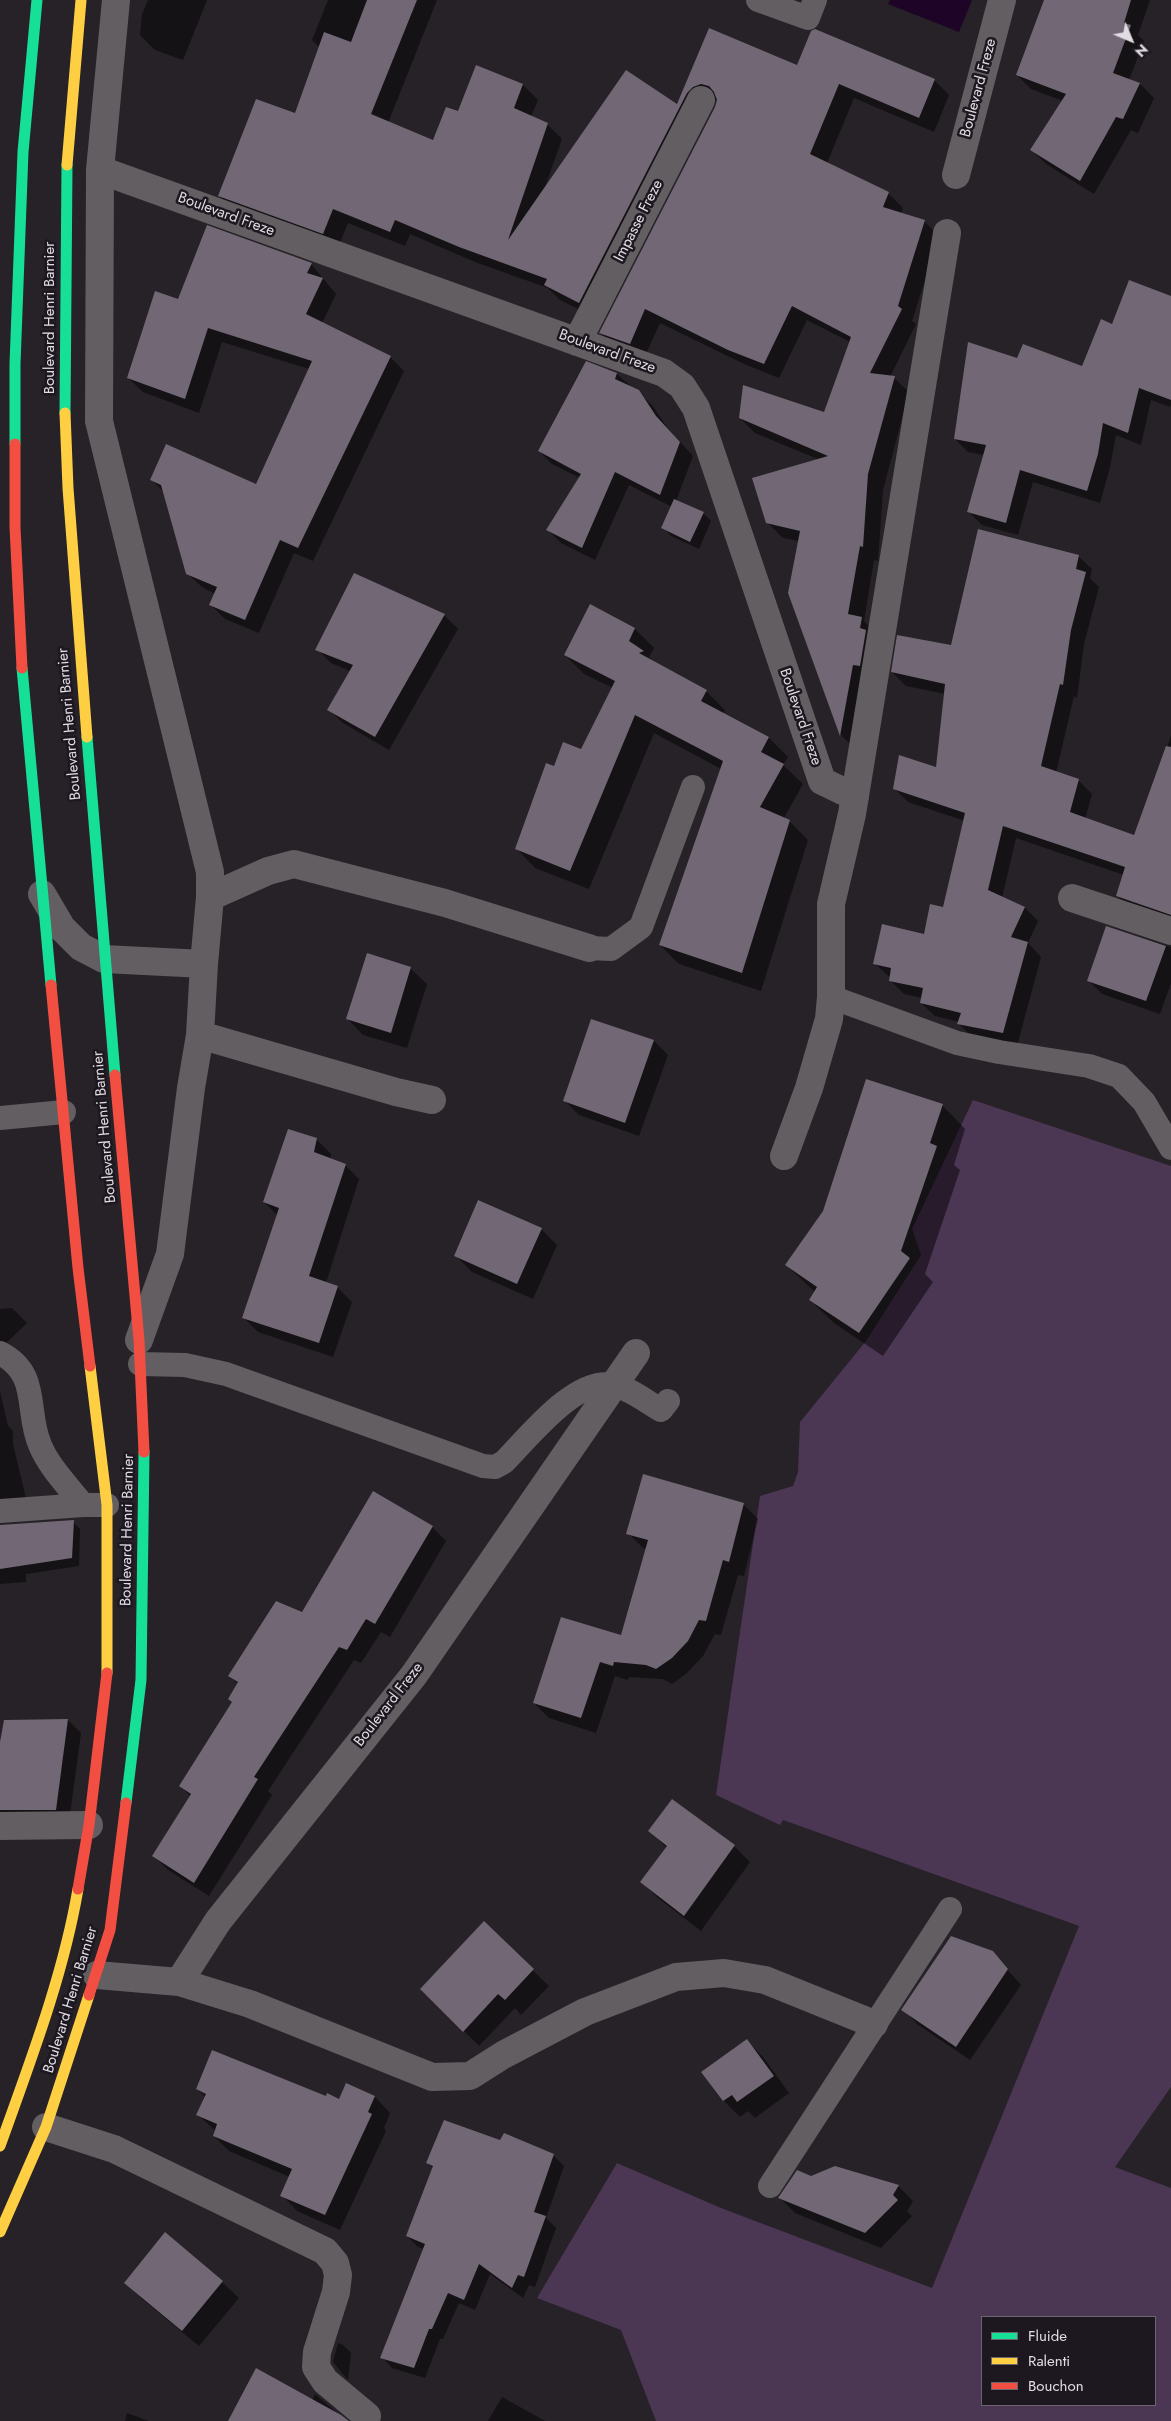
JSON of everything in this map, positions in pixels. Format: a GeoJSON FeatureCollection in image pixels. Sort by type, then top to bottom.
{"type":"FeatureCollection","features":[{"type":"Feature","properties":{"kind":"main road","name":"Boulevard Henri Barnier"},"geometry":{"type":"LineString","coordinates":[[2,2134],[44,2021],[73,1918],[90,1825],[107,1676],[106,1505],[78,1268],[7,523],[23,152],[37,0]]}},
{"type":"Feature","properties":{"kind":"main road","name":"Boulevard Henri Barnier"},"geometry":{"type":"LineString","coordinates":[[0,2232],[46,2127],[97,1975],[110,1930],[141,1680],[144,1443],[140,1352],[104,959],[69,498],[64,377],[67,160],[80,0]]}},
{"type":"Feature","properties":{"kind":"street"},"geometry":{"type":"LineString","coordinates":[[116,0],[100,170],[99,420],[210,872],[210,897],[200,1036],[191,1088],[170,1254],[140,1352]]}},
{"type":"Feature","properties":{"kind":"street","name":"Boulevard Freze"},"geometry":{"type":"LineString","coordinates":[[956,176],[1002,0]]}},
{"type":"Feature","properties":{"kind":"street","name":"Impasse Freze"},"geometry":{"type":"LineString","coordinates":[[577,342],[701,100]]}},
{"type":"Feature","properties":{"kind":"street","name":"Boulevard Freze"},"geometry":{"type":"LineString","coordinates":[[100,170],[664,373],[682,386],[696,408],[822,781],[855,797]]}},
{"type":"Feature","properties":{"kind":"street"},"geometry":{"type":"LineString","coordinates":[[784,1156],[810,1088],[829,1019],[831,997],[831,904],[855,797],[947,233]]}},
{"type":"Feature","properties":{"kind":"street"},"geometry":{"type":"LineString","coordinates":[[210,897],[268,871],[294,864],[445,903],[589,948]]}},
{"type":"Feature","properties":{"kind":"street"},"geometry":{"type":"LineString","coordinates":[[42,894],[62,928],[81,947],[104,959],[204,964]]}},
{"type":"Feature","properties":{"kind":"street"},"geometry":{"type":"LineString","coordinates":[[1072,898],[1171,931]]}},
{"type":"Feature","properties":{"kind":"street"},"geometry":{"type":"LineString","coordinates":[[200,1036],[396,1092],[432,1100]]}},
{"type":"Feature","properties":{"kind":"street","name":"Boulevard Freze"},"geometry":{"type":"LineString","coordinates":[[179,1982],[218,1921],[414,1675],[636,1353]]}},
{"type":"Feature","properties":{"kind":"street"},"geometry":{"type":"LineString","coordinates":[[0,1826],[90,1825]]}},
{"type":"Feature","properties":{"kind":"street"},"geometry":{"type":"LineString","coordinates":[[97,1975],[179,1982],[212,1990],[432,2077],[470,2076],[585,2012],[676,1977],[724,1974],[765,1980],[874,2024]]}},
{"type":"Feature","properties":{"kind":"street"},"geometry":{"type":"LineString","coordinates":[[46,2127],[114,2149],[325,2252],[334,2263],[338,2275],[336,2292],[317,2352],[316,2367],[325,2381],[366,2416]]}},
{"type":"Feature","properties":{"kind":"lane"},"geometry":{"type":"LineString","coordinates":[[758,0],[808,18],[815,0]]}},
{"type":"Feature","properties":{"kind":"lane"},"geometry":{"type":"LineString","coordinates":[[589,948],[611,949],[641,927],[694,788]]}},
{"type":"Feature","properties":{"kind":"lane"},"geometry":{"type":"LineString","coordinates":[[831,997],[957,1043],[999,1052],[1089,1066],[1119,1076],[1144,1102],[1171,1148]]}},
{"type":"Feature","properties":{"kind":"lane"},"geometry":{"type":"LineString","coordinates":[[0,1118],[64,1112]]}},
{"type":"Feature","properties":{"kind":"lane"},"geometry":{"type":"LineString","coordinates":[[140,1352],[226,1374],[483,1466],[495,1468],[504,1462],[563,1404],[578,1392],[594,1386],[615,1385],[661,1410],[668,1401]]}},
{"type":"Feature","properties":{"kind":"lane"},"geometry":{"type":"LineString","coordinates":[[0,1353],[12,1359],[29,1384],[38,1442],[46,1458],[83,1505]]}},
{"type":"Feature","properties":{"kind":"lane"},"geometry":{"type":"LineString","coordinates":[[0,1511],[106,1505]]}},
{"type":"Feature","properties":{"kind":"lane"},"geometry":{"type":"LineString","coordinates":[[770,2186],[950,1909]]}},
{"type":"Feature","properties":{"kind":"shaded area"},"geometry":{"type":"Polygon","coordinates":[[[890,0],[972,0],[959,32],[888,4],[890,0]]]}},
{"type":"Feature","properties":{"kind":"shaded area"},"geometry":{"type":"Polygon","coordinates":[[[973,1100],[1171,1166],[1171,2087],[1115,2167],[1171,2188],[1171,2421],[656,2421],[621,2330],[537,2298],[617,2163],[721,2208],[932,2288],[1079,1926],[783,1820],[780,1825],[716,1795],[760,1496],[793,1486],[798,1472],[800,1422],[866,1341],[921,1255],[912,1229],[973,1100]]]}},
{"type":"Feature","properties":{"kind":"building"},"geometry":{"type":"Polygon","coordinates":[[[367,0],[417,0],[371,114],[433,140],[446,107],[458,111],[476,65],[523,84],[514,108],[548,123],[508,240],[626,70],[677,104],[709,28],[797,65],[811,31],[815,29],[935,79],[919,118],[839,84],[810,154],[889,192],[883,207],[925,220],[898,306],[902,309],[870,373],[895,376],[868,474],[863,547],[860,546],[848,614],[862,617],[860,628],[866,630],[860,666],[853,665],[840,736],[788,593],[800,531],[766,523],[752,478],[828,456],[739,418],[743,385],[824,412],[851,337],[792,306],[764,364],[728,350],[645,309],[630,344],[599,333],[715,107],[717,100],[714,92],[709,86],[701,84],[693,87],[687,93],[579,303],[544,285],[547,279],[459,247],[395,220],[390,232],[333,209],[323,234],[218,196],[256,99],[295,113],[324,32],[351,42],[367,0]]]}},
{"type":"Feature","properties":{"kind":"building"},"geometry":{"type":"Polygon","coordinates":[[[1044,0],[1131,0],[1124,23],[1131,25],[1113,73],[1140,83],[1123,119],[1116,117],[1080,181],[1030,150],[1066,94],[1016,75],[1044,0]]]}},
{"type":"Feature","properties":{"kind":"building"},"geometry":{"type":"Polygon","coordinates":[[[207,225],[312,263],[307,273],[323,278],[306,314],[391,356],[298,548],[280,540],[245,620],[209,605],[217,587],[186,574],[161,485],[150,480],[166,444],[256,484],[312,361],[208,328],[185,399],[127,378],[155,291],[178,299],[207,225]]]}},
{"type":"Feature","properties":{"kind":"building"},"geometry":{"type":"Polygon","coordinates":[[[1129,280],[1171,296],[1171,400],[1139,388],[1128,433],[1103,423],[1098,454],[1087,491],[1020,470],[1006,523],[967,512],[986,445],[954,439],[968,342],[1017,358],[1023,344],[1082,366],[1101,319],[1112,324],[1129,280]]]}},
{"type":"Feature","properties":{"kind":"building"},"geometry":{"type":"Polygon","coordinates":[[[586,361],[617,373],[615,379],[639,390],[656,416],[680,442],[660,495],[615,472],[582,548],[546,530],[581,474],[538,451],[586,361]]]}},
{"type":"Feature","properties":{"kind":"building"},"geometry":{"type":"Polygon","coordinates":[[[674,499],[704,512],[690,542],[661,528],[674,499]]]}},
{"type":"Feature","properties":{"kind":"building"},"geometry":{"type":"Polygon","coordinates":[[[978,529],[1079,555],[1076,569],[1086,572],[1071,630],[1063,685],[1060,684],[1041,766],[1079,779],[1070,812],[1134,835],[1166,746],[1171,747],[1171,915],[1116,896],[1125,867],[1003,826],[988,890],[1025,907],[1011,937],[1028,942],[1003,1033],[957,1024],[961,1013],[920,1003],[923,988],[889,981],[891,968],[873,964],[882,924],[924,934],[930,904],[943,907],[965,813],[893,789],[899,755],[936,767],[945,684],[891,672],[897,635],[951,645],[978,529]]]}},
{"type":"Feature","properties":{"kind":"building"},"geometry":{"type":"Polygon","coordinates":[[[354,573],[445,614],[375,737],[327,710],[353,665],[315,650],[354,573]]]}},
{"type":"Feature","properties":{"kind":"building"},"geometry":{"type":"Polygon","coordinates":[[[590,604],[635,628],[629,641],[644,651],[639,653],[707,690],[701,701],[769,737],[761,752],[784,764],[760,807],[790,820],[742,973],[659,945],[723,761],[635,715],[570,871],[515,849],[546,763],[554,766],[563,742],[581,749],[615,681],[564,655],[590,604]]]}},
{"type":"Feature","properties":{"kind":"building"},"geometry":{"type":"Polygon","coordinates":[[[1106,926],[1166,946],[1146,1001],[1087,981],[1106,926]]]}},
{"type":"Feature","properties":{"kind":"building"},"geometry":{"type":"Polygon","coordinates":[[[367,953],[411,967],[391,1033],[346,1019],[367,953]]]}},
{"type":"Feature","properties":{"kind":"building"},"geometry":{"type":"Polygon","coordinates":[[[591,1019],[654,1040],[625,1123],[563,1101],[591,1019]]]}},
{"type":"Feature","properties":{"kind":"building"},"geometry":{"type":"Polygon","coordinates":[[[866,1079],[943,1104],[930,1143],[937,1146],[901,1251],[910,1258],[859,1333],[809,1300],[817,1287],[785,1265],[823,1211],[866,1079]]]}},
{"type":"Feature","properties":{"kind":"building"},"geometry":{"type":"Polygon","coordinates":[[[288,1129],[317,1138],[314,1152],[346,1164],[309,1276],[338,1286],[319,1343],[242,1318],[279,1208],[263,1202],[288,1129]]]}},
{"type":"Feature","properties":{"kind":"building"},"geometry":{"type":"Polygon","coordinates":[[[478,1200],[542,1228],[517,1284],[454,1256],[478,1200]]]}},
{"type":"Feature","properties":{"kind":"building"},"geometry":{"type":"Polygon","coordinates":[[[643,1474],[744,1503],[729,1562],[723,1560],[706,1621],[699,1620],[688,1641],[672,1658],[656,1669],[646,1665],[614,1662],[613,1666],[600,1662],[581,1718],[533,1703],[561,1617],[621,1635],[648,1540],[626,1534],[643,1474]]]}},
{"type":"Feature","properties":{"kind":"building"},"geometry":{"type":"Polygon","coordinates":[[[373,1491],[433,1526],[375,1624],[366,1619],[347,1650],[339,1647],[254,1777],[258,1779],[194,1883],[152,1856],[191,1794],[179,1786],[232,1702],[228,1699],[238,1682],[228,1676],[276,1601],[302,1612],[373,1491]]]}},
{"type":"Feature","properties":{"kind":"building"},"geometry":{"type":"Polygon","coordinates":[[[74,1520],[72,1558],[0,1569],[0,1525],[74,1520]]]}},
{"type":"Feature","properties":{"kind":"building"},"geometry":{"type":"Polygon","coordinates":[[[68,1719],[56,1810],[0,1810],[0,1742],[4,1720],[68,1719]]]}},
{"type":"Feature","properties":{"kind":"building"},"geometry":{"type":"Polygon","coordinates":[[[672,1799],[735,1845],[684,1916],[640,1882],[667,1846],[648,1831],[672,1799]]]}},
{"type":"Feature","properties":{"kind":"building"},"geometry":{"type":"Polygon","coordinates":[[[484,1921],[534,1969],[505,2000],[498,1994],[463,2032],[420,1989],[484,1921]]]}},
{"type":"Feature","properties":{"kind":"building"},"geometry":{"type":"Polygon","coordinates":[[[951,1936],[993,1951],[1008,1969],[956,2047],[901,2010],[951,1936]]]}},
{"type":"Feature","properties":{"kind":"building"},"geometry":{"type":"Polygon","coordinates":[[[747,2039],[774,2076],[737,2102],[732,2095],[723,2101],[701,2072],[747,2039]]]}},
{"type":"Feature","properties":{"kind":"building"},"geometry":{"type":"Polygon","coordinates":[[[212,2050],[326,2096],[327,2093],[339,2099],[346,2083],[375,2096],[368,2112],[372,2114],[325,2215],[280,2196],[292,2169],[213,2136],[217,2124],[196,2115],[206,2094],[196,2089],[212,2050]]]}},
{"type":"Feature","properties":{"kind":"building"},"geometry":{"type":"Polygon","coordinates":[[[444,2120],[500,2140],[504,2133],[554,2154],[534,2212],[546,2216],[524,2277],[518,2275],[512,2288],[479,2264],[464,2300],[448,2293],[432,2329],[429,2329],[414,2368],[380,2358],[425,2244],[406,2236],[433,2166],[426,2163],[444,2120]]]}},
{"type":"Feature","properties":{"kind":"building"},"geometry":{"type":"Polygon","coordinates":[[[835,2166],[899,2185],[893,2195],[898,2200],[865,2233],[778,2198],[797,2170],[811,2176],[835,2166]]]}},
{"type":"Feature","properties":{"kind":"building"},"geometry":{"type":"Polygon","coordinates":[[[165,2232],[223,2281],[182,2331],[124,2283],[165,2232]]]}},
{"type":"Feature","properties":{"kind":"building"},"geometry":{"type":"Polygon","coordinates":[[[256,2368],[341,2415],[349,2421],[228,2421],[256,2368]]]}},
{"type":"Feature","properties":{"kind":"traffic: fast"},"geometry":{"type":"LineString","coordinates":[[15,444],[15,364],[23,152],[37,0]]}},
{"type":"Feature","properties":{"kind":"traffic: fast"},"geometry":{"type":"LineString","coordinates":[[65,413],[67,165]]}},
{"type":"Feature","properties":{"kind":"traffic: fast"},"geometry":{"type":"LineString","coordinates":[[22,668],[51,985]]}},
{"type":"Feature","properties":{"kind":"traffic: fast"},"geometry":{"type":"LineString","coordinates":[[87,737],[115,1075]]}},
{"type":"Feature","properties":{"kind":"traffic: fast"},"geometry":{"type":"LineString","coordinates":[[126,1803],[141,1680],[144,1452]]}},
{"type":"Feature","properties":{"kind":"traffic: slow"},"geometry":{"type":"LineString","coordinates":[[67,165],[81,0]]}},
{"type":"Feature","properties":{"kind":"traffic: slow"},"geometry":{"type":"LineString","coordinates":[[65,413],[68,488],[87,737]]}},
{"type":"Feature","properties":{"kind":"traffic: slow"},"geometry":{"type":"LineString","coordinates":[[90,1366],[107,1505],[107,1673]]}},
{"type":"Feature","properties":{"kind":"traffic: slow"},"geometry":{"type":"LineString","coordinates":[[0,2146],[55,1987],[72,1922],[78,1889]]}},
{"type":"Feature","properties":{"kind":"traffic: slow"},"geometry":{"type":"LineString","coordinates":[[0,2232],[46,2127],[89,1995]]}},
{"type":"Feature","properties":{"kind":"traffic: jam"},"geometry":{"type":"LineString","coordinates":[[15,444],[15,527],[22,668]]}},
{"type":"Feature","properties":{"kind":"traffic: jam"},"geometry":{"type":"LineString","coordinates":[[51,985],[78,1268],[90,1366]]}},
{"type":"Feature","properties":{"kind":"traffic: jam"},"geometry":{"type":"LineString","coordinates":[[115,1075],[139,1340],[144,1452]]}},
{"type":"Feature","properties":{"kind":"traffic: jam"},"geometry":{"type":"LineString","coordinates":[[78,1889],[89,1825],[107,1673]]}},
{"type":"Feature","properties":{"kind":"traffic: jam"},"geometry":{"type":"LineString","coordinates":[[89,1995],[110,1930],[126,1803]]}}]}
